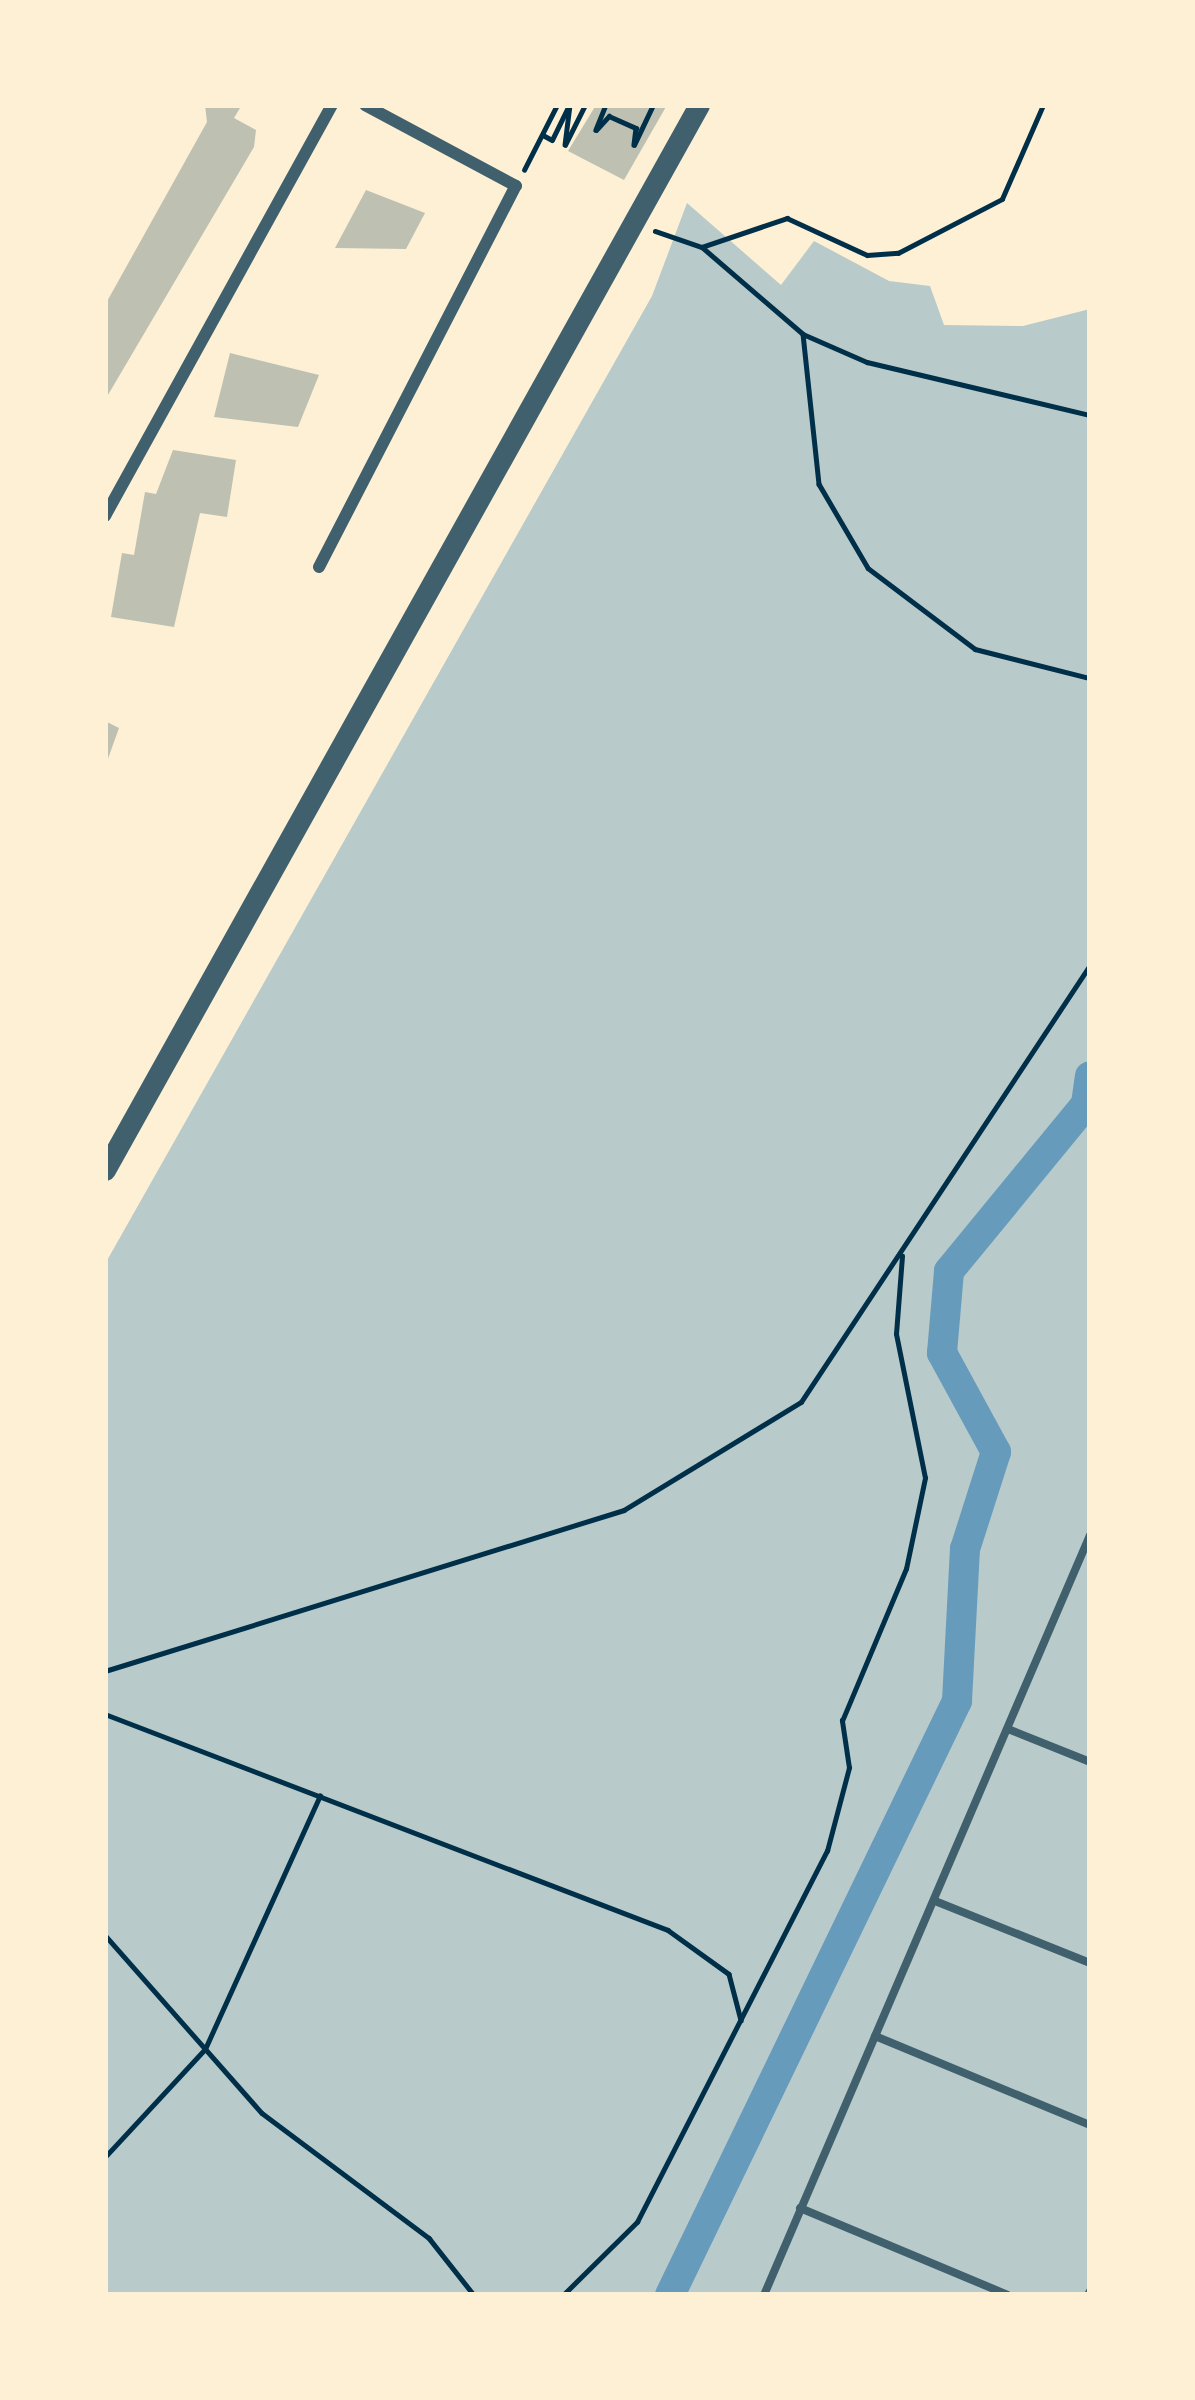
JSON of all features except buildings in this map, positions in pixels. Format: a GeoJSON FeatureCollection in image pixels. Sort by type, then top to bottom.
{"type":"FeatureCollection","features":[{"type":"Feature","properties":{"kind":"street"},"geometry":{"type":"LineString","coordinates":[[105,516],[332,105]]}},
{"type":"Feature","properties":{"kind":"street"},"geometry":{"type":"LineString","coordinates":[[319,567],[515,186],[365,105]]}},
{"type":"Feature","properties":{"kind":"street"},"geometry":{"type":"LineString","coordinates":[[105,1170],[699,105]]}},
{"type":"Feature","properties":{"kind":"lane"},"geometry":{"type":"LineString","coordinates":[[764,2295],[1085,1561],[1090,1535]]}},
{"type":"Feature","properties":{"kind":"lane"},"geometry":{"type":"LineString","coordinates":[[1008,1729],[1090,1762]]}},
{"type":"Feature","properties":{"kind":"lane"},"geometry":{"type":"LineString","coordinates":[[935,1901],[1090,1963]]}},
{"type":"Feature","properties":{"kind":"lane"},"geometry":{"type":"LineString","coordinates":[[875,2036],[1090,2125]]}},
{"type":"Feature","properties":{"kind":"lane"},"geometry":{"type":"LineString","coordinates":[[800,2208],[1008,2295]]}},
{"type":"Feature","properties":{"kind":"path"},"geometry":{"type":"LineString","coordinates":[[515,186],[557,105]]}},
{"type":"Feature","properties":{"kind":"path"},"geometry":{"type":"LineString","coordinates":[[542,134],[552,140],[569,105]]}},
{"type":"Feature","properties":{"kind":"path"},"geometry":{"type":"LineString","coordinates":[[569,105],[565,145],[585,105]]}},
{"type":"Feature","properties":{"kind":"path"},"geometry":{"type":"LineString","coordinates":[[604,108],[596,130],[609,116],[636,128],[634,145],[653,105]]}},
{"type":"Feature","properties":{"kind":"path"},"geometry":{"type":"LineString","coordinates":[[702,247],[787,218],[867,255],[898,253],[1002,200],[1043,105]]}},
{"type":"Feature","properties":{"kind":"path"},"geometry":{"type":"LineString","coordinates":[[634,224],[702,247],[802,334],[867,362],[1090,415]]}},
{"type":"Feature","properties":{"kind":"path"},"geometry":{"type":"LineString","coordinates":[[802,334],[819,484],[868,568],[976,649],[1090,679]]}},
{"type":"Feature","properties":{"kind":"path"},"geometry":{"type":"LineString","coordinates":[[105,1672],[624,1510],[801,1402],[1090,965]]}},
{"type":"Feature","properties":{"kind":"path"},"geometry":{"type":"LineString","coordinates":[[563,2295],[637,2222],[827,1851],[849,1768],[842,1721],[906,1569],[925,1478],[896,1334],[902,1250]]}},
{"type":"Feature","properties":{"kind":"path"},"geometry":{"type":"LineString","coordinates":[[105,1714],[668,1930],[728,1974],[741,2020]]}},
{"type":"Feature","properties":{"kind":"path"},"geometry":{"type":"LineString","coordinates":[[105,2157],[206,2049],[320,1796]]}},
{"type":"Feature","properties":{"kind":"path"},"geometry":{"type":"LineString","coordinates":[[105,1935],[262,2113],[429,2238],[474,2295]]}},
{"type":"Feature","properties":{"kind":"shaded area"},"geometry":{"type":"Polygon","coordinates":[[[687,203],[781,285],[814,241],[889,281],[930,286],[944,325],[1023,326],[1090,309],[1090,2295],[105,2295],[105,1264],[652,296],[687,203]]]}},
{"type":"Feature","properties":{"kind":"waterway"},"geometry":{"type":"LineString","coordinates":[[670,2295],[957,1701],[965,1549],[996,1452],[942,1353],[949,1271],[1086,1104],[1090,1076]]}}]}
